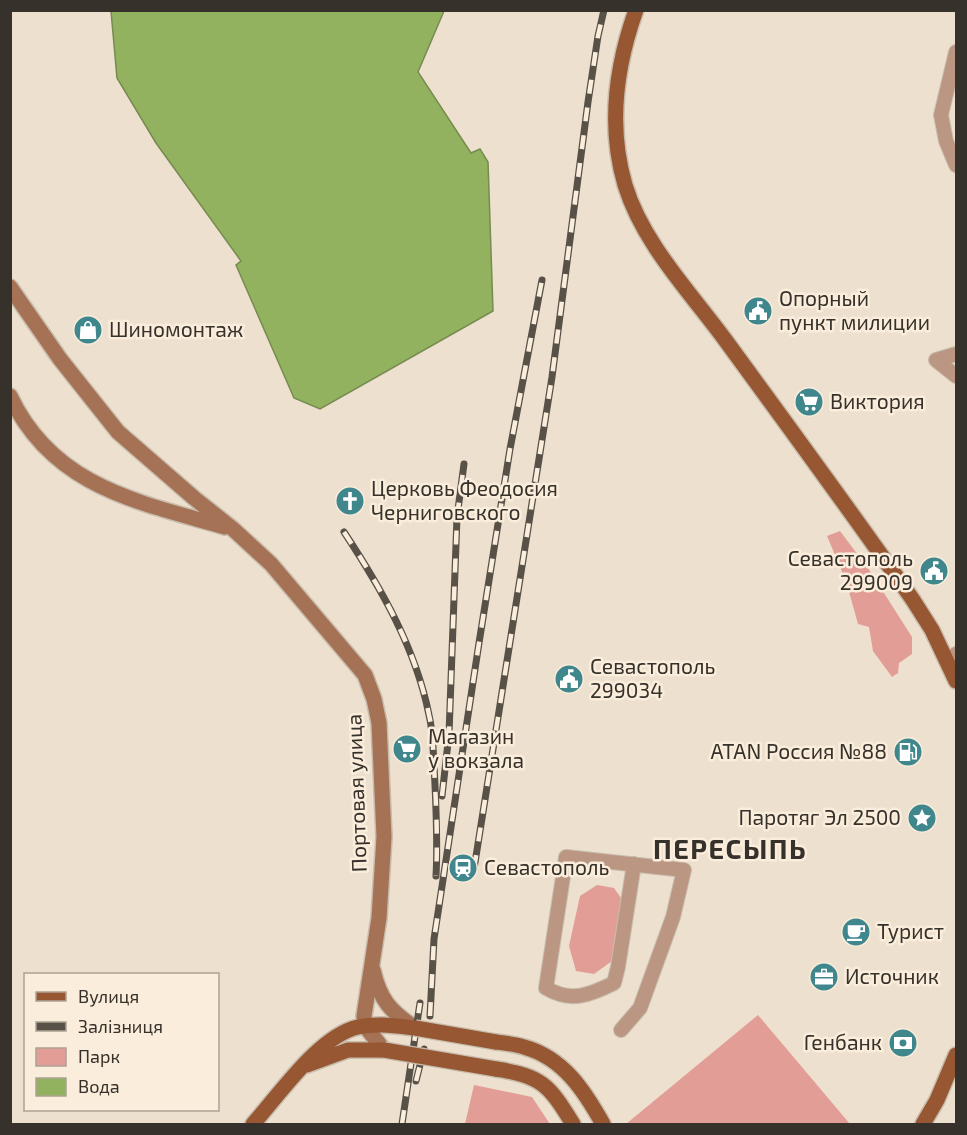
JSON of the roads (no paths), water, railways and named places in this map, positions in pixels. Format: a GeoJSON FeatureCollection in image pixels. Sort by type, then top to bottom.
{"type":"FeatureCollection","features":[{"type":"Feature","properties":{"kind":"main road"},"geometry":{"type":"LineString","coordinates":[[636,10],[617,85],[616,115],[618,148],[625,185],[640,219],[658,251],[774,406],[913,600],[952,658],[957,681]]}},
{"type":"Feature","properties":{"kind":"main road","name":"Портовая улица"},"geometry":{"type":"LineString","coordinates":[[10,287],[60,359],[118,432],[233,529],[270,564],[365,675],[380,723],[384,837],[380,908],[372,964]]}},
{"type":"Feature","properties":{"kind":"main road"},"geometry":{"type":"LineString","coordinates":[[10,396],[38,438],[60,460],[96,486],[138,502],[233,529]]}},
{"type":"Feature","properties":{"kind":"main road"},"geometry":{"type":"LineString","coordinates":[[372,964],[364,1016],[365,1026],[384,1050]]}},
{"type":"Feature","properties":{"kind":"main road"},"geometry":{"type":"LineString","coordinates":[[372,964],[379,991],[387,1005],[397,1016],[415,1028]]}},
{"type":"Feature","properties":{"kind":"main road"},"geometry":{"type":"LineString","coordinates":[[343,1032],[355,1014],[372,964]]}},
{"type":"Feature","properties":{"kind":"main road"},"geometry":{"type":"LineString","coordinates":[[254,1125],[322,1045],[343,1032],[365,1026],[415,1028],[525,1047],[567,1072],[584,1090],[603,1125]]}},
{"type":"Feature","properties":{"kind":"main road"},"geometry":{"type":"LineString","coordinates":[[304,1065],[356,1048],[384,1050],[517,1072],[538,1079],[559,1101],[573,1125]]}},
{"type":"Feature","properties":{"kind":"main road"},"geometry":{"type":"LineString","coordinates":[[923,1125],[957,1055]]}},
{"type":"Feature","properties":{"kind":"street"},"geometry":{"type":"LineString","coordinates":[[957,52],[941,115],[946,141],[957,165]]}},
{"type":"Feature","properties":{"kind":"street"},"geometry":{"type":"LineString","coordinates":[[957,354],[936,360],[957,376]]}},
{"type":"Feature","properties":{"kind":"street"},"geometry":{"type":"LineString","coordinates":[[621,1030],[640,1008],[673,917],[684,870],[634,864],[566,857],[546,988],[556,994],[575,998],[592,994],[614,983],[634,864]]}},
{"type":"Feature","properties":{"kind":"water"},"geometry":{"type":"Polygon","coordinates":[[[111,11],[444,11],[418,72],[471,153],[480,149],[488,162],[493,311],[320,409],[294,398],[236,265],[241,261],[156,143],[117,78],[111,11]]]}},
{"type":"Feature","properties":{"kind":"railway"},"geometry":{"type":"LineString","coordinates":[[474,869],[552,377],[588,102],[604,10]]}},
{"type":"Feature","properties":{"kind":"railway"},"geometry":{"type":"LineString","coordinates":[[430,1016],[434,939],[479,643],[510,449],[542,280]]}},
{"type":"Feature","properties":{"kind":"railway"},"geometry":{"type":"LineString","coordinates":[[442,796],[449,734],[457,517],[464,464]]}},
{"type":"Feature","properties":{"kind":"railway"},"geometry":{"type":"LineString","coordinates":[[344,532],[396,620],[423,690],[433,740],[436,876]]}},
{"type":"Feature","properties":{"kind":"railway"},"geometry":{"type":"LineString","coordinates":[[402,1124],[420,1003]]}},
{"type":"Feature","properties":{"kind":"railway"},"geometry":{"type":"LineString","coordinates":[[416,1081],[424,1049]]}},
{"type":"Feature","properties":{"kind":"place","name":"Опорный пункт милиции"},"geometry":{"type":"Point","coordinates":[758,311]}},
{"type":"Feature","properties":{"kind":"place","name":"Шиномонтаж"},"geometry":{"type":"Point","coordinates":[88,330]}},
{"type":"Feature","properties":{"kind":"place","name":"Виктория"},"geometry":{"type":"Point","coordinates":[809,402]}},
{"type":"Feature","properties":{"kind":"place","name":"Церковь Феодосия Черниговского"},"geometry":{"type":"Point","coordinates":[350,501]}},
{"type":"Feature","properties":{"kind":"place","name":"Севастополь 299009"},"geometry":{"type":"Point","coordinates":[934,571]}},
{"type":"Feature","properties":{"kind":"place","name":"Севастополь 299034"},"geometry":{"type":"Point","coordinates":[569,679]}},
{"type":"Feature","properties":{"kind":"place","name":"Магазин у вокзала"},"geometry":{"type":"Point","coordinates":[407,749]}},
{"type":"Feature","properties":{"kind":"place","name":"ATAN Россия №88"},"geometry":{"type":"Point","coordinates":[908,752]}},
{"type":"Feature","properties":{"kind":"place","name":"Паротяг Эл 2500"},"geometry":{"type":"Point","coordinates":[922,818]}},
{"type":"Feature","properties":{"kind":"place","name":"Севастополь"},"geometry":{"type":"Point","coordinates":[463,868]}},
{"type":"Feature","properties":{"kind":"place","name":"Турист"},"geometry":{"type":"Point","coordinates":[856,932]}},
{"type":"Feature","properties":{"kind":"place","name":"Источник"},"geometry":{"type":"Point","coordinates":[824,977]}},
{"type":"Feature","properties":{"kind":"place","name":"Генбанк"},"geometry":{"type":"Point","coordinates":[903,1043]}},
{"type":"Feature","properties":{"kind":"district","name":"ПЕРЕСЫПЬ"},"geometry":{"type":"Point","coordinates":[730,850]}}]}
